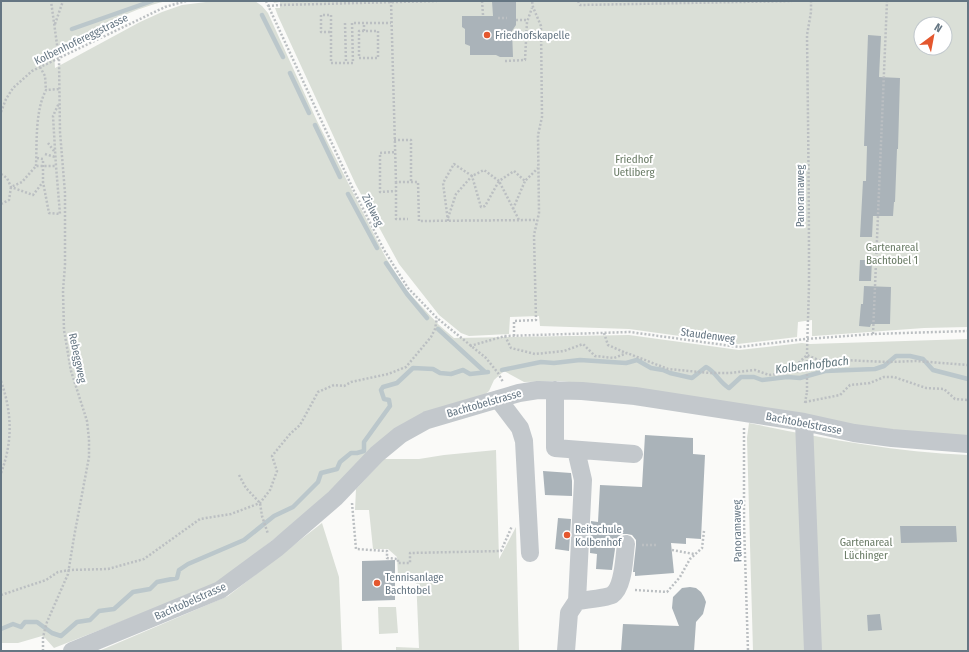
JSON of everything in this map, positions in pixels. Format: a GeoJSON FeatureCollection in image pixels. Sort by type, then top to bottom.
{"type":"FeatureCollection","features":[{"type":"Feature","properties":{"kind":"street","name":"Bachtobelstrasse"},"geometry":{"type":"LineString","coordinates":[[72,651],[220,590],[268,556],[335,498],[378,454],[400,435],[427,420],[503,397],[529,391],[555,390],[635,396],[804,422],[854,433],[892,438],[968,444]]}},
{"type":"Feature","properties":{"kind":"street"},"geometry":{"type":"LineString","coordinates":[[555,390],[555,448],[634,454]]}},
{"type":"Feature","properties":{"kind":"street"},"geometry":{"type":"LineString","coordinates":[[503,397],[520,428],[524,441],[530,553]]}},
{"type":"Feature","properties":{"kind":"street"},"geometry":{"type":"LineString","coordinates":[[804,422],[813,651]]}},
{"type":"Feature","properties":{"kind":"street"},"geometry":{"type":"LineString","coordinates":[[566,651],[569,613],[577,601],[583,480],[576,450]]}},
{"type":"Feature","properties":{"kind":"street"},"geometry":{"type":"LineString","coordinates":[[577,601],[610,595],[615,591],[619,584],[624,564],[626,544]]}},
{"type":"Feature","properties":{"kind":"path"},"geometry":{"type":"LineString","coordinates":[[51,1],[55,24]]}},
{"type":"Feature","properties":{"kind":"path"},"geometry":{"type":"LineString","coordinates":[[55,24],[63,1]]}},
{"type":"Feature","properties":{"kind":"path","name":"Kolbenhofereggstrasse"},"geometry":{"type":"LineString","coordinates":[[1,112],[6,99],[13,88],[27,75],[40,67],[164,7],[186,1]]}},
{"type":"Feature","properties":{"kind":"path","name":"Zielweg"},"geometry":{"type":"LineString","coordinates":[[266,1],[350,182],[384,250],[408,288],[437,318],[492,365],[501,378],[503,397]]}},
{"type":"Feature","properties":{"kind":"path"},"geometry":{"type":"LineString","coordinates":[[268,6],[280,4],[437,1]]}},
{"type":"Feature","properties":{"kind":"path"},"geometry":{"type":"LineString","coordinates":[[482,1],[483,15]]}},
{"type":"Feature","properties":{"kind":"path"},"geometry":{"type":"LineString","coordinates":[[514,336],[514,321],[536,320],[534,235],[536,220],[539,213],[538,135],[542,117],[541,26],[532,1]]}},
{"type":"Feature","properties":{"kind":"path"},"geometry":{"type":"LineString","coordinates":[[578,1],[580,5],[675,2],[792,1]]}},
{"type":"Feature","properties":{"kind":"path","name":"Panoramaweg"},"geometry":{"type":"LineString","coordinates":[[806,392],[806,339],[809,276],[807,36],[811,12],[811,1]]}},
{"type":"Feature","properties":{"kind":"path"},"geometry":{"type":"LineString","coordinates":[[873,334],[887,1]]}},
{"type":"Feature","properties":{"kind":"path"},"geometry":{"type":"LineString","coordinates":[[391,2],[396,219],[408,219]]}},
{"type":"Feature","properties":{"kind":"path"},"geometry":{"type":"LineString","coordinates":[[505,62],[525,60],[528,20],[533,7]]}},
{"type":"Feature","properties":{"kind":"path"},"geometry":{"type":"LineString","coordinates":[[330,32],[321,32],[321,15],[331,15],[331,63],[353,63],[352,23],[391,23]]}},
{"type":"Feature","properties":{"kind":"path"},"geometry":{"type":"LineString","coordinates":[[498,18],[507,18]]}},
{"type":"Feature","properties":{"kind":"path"},"geometry":{"type":"LineString","coordinates":[[516,20],[528,20]]}},
{"type":"Feature","properties":{"kind":"path"},"geometry":{"type":"LineString","coordinates":[[345,22],[346,63]]}},
{"type":"Feature","properties":{"kind":"path"},"geometry":{"type":"LineString","coordinates":[[364,23],[364,32]]}},
{"type":"Feature","properties":{"kind":"path","name":"Rebeggweg"},"geometry":{"type":"LineString","coordinates":[[43,651],[47,622],[64,585],[69,570],[89,457],[87,421],[71,371],[64,330],[63,291],[65,266],[65,193],[59,101],[59,59],[55,24]]}},
{"type":"Feature","properties":{"kind":"path"},"geometry":{"type":"LineString","coordinates":[[359,31],[364,32],[378,31],[378,58],[359,58],[359,31]]}},
{"type":"Feature","properties":{"kind":"path"},"geometry":{"type":"LineString","coordinates":[[36,166],[38,128],[42,98],[46,90],[45,76],[40,67]]}},
{"type":"Feature","properties":{"kind":"path"},"geometry":{"type":"LineString","coordinates":[[46,90],[59,89]]}},
{"type":"Feature","properties":{"kind":"path"},"geometry":{"type":"LineString","coordinates":[[36,158],[43,159],[43,182],[50,213],[60,214],[52,116],[59,101]]}},
{"type":"Feature","properties":{"kind":"path"},"geometry":{"type":"LineString","coordinates":[[394,140],[411,140],[411,182]]}},
{"type":"Feature","properties":{"kind":"path"},"geometry":{"type":"LineString","coordinates":[[48,144],[54,151]]}},
{"type":"Feature","properties":{"kind":"path"},"geometry":{"type":"LineString","coordinates":[[394,152],[380,153],[380,192],[396,191]]}},
{"type":"Feature","properties":{"kind":"path"},"geometry":{"type":"LineString","coordinates":[[45,154],[62,160]]}},
{"type":"Feature","properties":{"kind":"path"},"geometry":{"type":"LineString","coordinates":[[448,220],[443,183],[454,164],[472,176],[480,206],[485,206],[499,181],[514,171],[525,181]]}},
{"type":"Feature","properties":{"kind":"path"},"geometry":{"type":"LineString","coordinates":[[11,187],[22,182],[36,166],[56,166]]}},
{"type":"Feature","properties":{"kind":"path"},"geometry":{"type":"LineString","coordinates":[[513,209],[525,181],[538,168]]}},
{"type":"Feature","properties":{"kind":"path"},"geometry":{"type":"LineString","coordinates":[[448,220],[456,194],[472,176],[484,170],[499,181],[519,220]]}},
{"type":"Feature","properties":{"kind":"path"},"geometry":{"type":"LineString","coordinates":[[56,172],[63,172]]}},
{"type":"Feature","properties":{"kind":"path"},"geometry":{"type":"LineString","coordinates":[[1,174],[7,178],[11,187],[9,200],[1,204]]}},
{"type":"Feature","properties":{"kind":"path"},"geometry":{"type":"LineString","coordinates":[[11,187],[33,195],[43,182]]}},
{"type":"Feature","properties":{"kind":"path"},"geometry":{"type":"LineString","coordinates":[[396,182],[418,182],[419,221],[536,220]]}},
{"type":"Feature","properties":{"kind":"path"},"geometry":{"type":"LineString","coordinates":[[1,596],[46,580],[58,572],[69,570],[108,569],[144,559],[200,519],[231,514],[260,503],[270,490],[277,471],[272,456],[290,434],[300,425],[318,392],[334,385],[344,386],[351,382],[388,374],[406,367],[431,337],[436,329],[437,318]]}},
{"type":"Feature","properties":{"kind":"path","name":"Staudenweg"},"geometry":{"type":"LineString","coordinates":[[470,346],[505,336],[630,332],[739,347],[806,339],[873,334],[968,331]]}},
{"type":"Feature","properties":{"kind":"path"},"geometry":{"type":"LineString","coordinates":[[604,333],[608,345],[627,354],[668,369],[686,372],[730,373],[755,370],[769,375],[813,369],[824,362],[842,360],[889,362],[916,361],[968,365]]}},
{"type":"Feature","properties":{"kind":"path"},"geometry":{"type":"LineString","coordinates":[[505,336],[511,348],[535,354],[564,352],[583,344],[595,356],[614,358],[627,354]]}},
{"type":"Feature","properties":{"kind":"path"},"geometry":{"type":"LineString","coordinates":[[790,372],[807,355],[824,362]]}},
{"type":"Feature","properties":{"kind":"path"},"geometry":{"type":"LineString","coordinates":[[805,402],[840,395],[850,385],[870,383],[884,377],[894,377],[926,388],[944,389],[955,399],[968,400]]}},
{"type":"Feature","properties":{"kind":"path"},"geometry":{"type":"LineString","coordinates":[[1,381],[6,395],[10,425],[6,459],[1,473]]}},
{"type":"Feature","properties":{"kind":"path","name":"Panoramaweg"},"geometry":{"type":"LineString","coordinates":[[742,412],[744,422],[744,524],[748,651]]}},
{"type":"Feature","properties":{"kind":"path"},"geometry":{"type":"LineString","coordinates":[[239,475],[246,488],[260,503],[262,516],[268,534]]}},
{"type":"Feature","properties":{"kind":"path"},"geometry":{"type":"LineString","coordinates":[[350,482],[356,549],[387,551],[387,558],[398,559],[398,563],[410,563],[410,553],[501,551],[513,524]]}},
{"type":"Feature","properties":{"kind":"path"},"geometry":{"type":"LineString","coordinates":[[619,584],[630,585],[629,589],[667,592],[680,577],[690,559],[702,548],[704,531]]}},
{"type":"Feature","properties":{"kind":"path"},"geometry":{"type":"LineString","coordinates":[[672,550],[694,554]]}},
{"type":"Feature","properties":{"kind":"green space"},"geometry":{"type":"Polygon","coordinates":[[[1,1],[167,1],[122,16],[54,53],[55,68],[140,22],[182,5],[214,1],[255,1],[262,6],[268,13],[317,121],[386,258],[407,291],[439,325],[454,338],[629,335],[739,350],[802,343],[968,339],[968,438],[898,432],[630,389],[560,381],[524,382],[504,371],[494,380],[489,391],[483,396],[426,413],[331,494],[217,584],[54,648],[42,636],[18,643],[1,643],[1,1]]]}},
{"type":"Feature","properties":{"kind":"green space","name":"Friedhof Uetliberg"},"geometry":{"type":"Polygon","coordinates":[[[273,1],[968,1],[968,327],[924,328],[812,336],[812,320],[798,322],[797,337],[738,344],[629,329],[540,326],[539,316],[510,317],[509,334],[469,336],[461,333],[439,315],[399,264],[356,185],[278,16],[275,8],[280,8],[280,2],[274,3],[273,1]]]}},
{"type":"Feature","properties":{"kind":"green space","name":"Gartenareal Lüchinger"},"geometry":{"type":"Polygon","coordinates":[[[749,423],[885,448],[968,455],[968,651],[753,651],[747,438],[749,423]]]}},
{"type":"Feature","properties":{"kind":"green space"},"geometry":{"type":"Polygon","coordinates":[[[496,450],[499,559],[516,527],[519,651],[396,651],[396,647],[419,648],[416,576],[398,576],[397,557],[388,549],[373,549],[369,510],[355,510],[356,489],[384,459],[419,459],[496,450]]]}},
{"type":"Feature","properties":{"kind":"green space"},"geometry":{"type":"Polygon","coordinates":[[[322,523],[339,577],[342,651],[99,651],[228,596],[322,523]]]}},
{"type":"Feature","properties":{"kind":"green space"},"geometry":{"type":"Polygon","coordinates":[[[378,607],[396,607],[398,633],[379,634],[378,607]]]}},
{"type":"Feature","properties":{"kind":"building","name":"Friedhofskapelle"},"geometry":{"type":"Polygon","coordinates":[[[492,1],[516,1],[516,25],[512,31],[513,57],[500,57],[496,55],[470,55],[470,46],[465,44],[465,29],[462,27],[462,16],[493,16],[492,1]]]}},
{"type":"Feature","properties":{"kind":"building"},"geometry":{"type":"Polygon","coordinates":[[[868,35],[881,36],[879,77],[900,78],[898,149],[893,216],[873,216],[872,237],[860,237],[863,181],[866,181],[867,146],[864,146],[868,35]]]}},
{"type":"Feature","properties":{"kind":"building"},"geometry":{"type":"Polygon","coordinates":[[[860,260],[872,260],[871,281],[859,281],[860,260]]]}},
{"type":"Feature","properties":{"kind":"building"},"geometry":{"type":"Polygon","coordinates":[[[864,286],[891,287],[890,324],[871,324],[870,327],[859,326],[861,304],[863,304],[864,286]]]}},
{"type":"Feature","properties":{"kind":"building"},"geometry":{"type":"Polygon","coordinates":[[[645,435],[693,438],[693,454],[705,455],[701,539],[686,538],[686,544],[671,543],[674,573],[635,576],[635,572],[633,572],[636,540],[632,535],[622,534],[618,537],[616,542],[612,570],[596,569],[597,554],[590,553],[591,521],[598,522],[600,485],[642,487],[645,435]]]}},
{"type":"Feature","properties":{"kind":"building"},"geometry":{"type":"Polygon","coordinates":[[[543,471],[571,473],[572,496],[545,495],[543,471]]]}},
{"type":"Feature","properties":{"kind":"building","name":"Reitschule Kolbenhof"},"geometry":{"type":"Polygon","coordinates":[[[558,518],[571,519],[569,551],[555,549],[558,518]]]}},
{"type":"Feature","properties":{"kind":"building"},"geometry":{"type":"Polygon","coordinates":[[[900,526],[956,526],[957,542],[901,543],[900,526]]]}},
{"type":"Feature","properties":{"kind":"building","name":"Tennisanlage Bachtobel"},"geometry":{"type":"Polygon","coordinates":[[[395,560],[395,600],[362,601],[362,561],[395,560]]]}},
{"type":"Feature","properties":{"kind":"building"},"geometry":{"type":"Polygon","coordinates":[[[682,588],[696,588],[701,592],[706,602],[703,614],[696,622],[694,651],[621,651],[623,624],[679,626],[672,608],[673,597],[682,588]]]}},
{"type":"Feature","properties":{"kind":"building"},"geometry":{"type":"Polygon","coordinates":[[[880,614],[882,630],[868,631],[867,615],[880,614]]]}},
{"type":"Feature","properties":{"kind":"waterway"},"geometry":{"type":"LineString","coordinates":[[72,29],[152,1]]}},
{"type":"Feature","properties":{"kind":"waterway"},"geometry":{"type":"LineString","coordinates":[[262,15],[283,57]]}},
{"type":"Feature","properties":{"kind":"waterway"},"geometry":{"type":"LineString","coordinates":[[290,73],[309,113]]}},
{"type":"Feature","properties":{"kind":"waterway"},"geometry":{"type":"LineString","coordinates":[[315,125],[340,177]]}},
{"type":"Feature","properties":{"kind":"waterway"},"geometry":{"type":"LineString","coordinates":[[348,194],[377,248]]}},
{"type":"Feature","properties":{"kind":"waterway"},"geometry":{"type":"LineString","coordinates":[[386,263],[407,294],[427,318]]}},
{"type":"Feature","properties":{"kind":"waterway"},"geometry":{"type":"LineString","coordinates":[[438,329],[485,372]]}},
{"type":"Feature","properties":{"kind":"waterway","name":"Kolbenhofbach"},"geometry":{"type":"LineString","coordinates":[[502,370],[541,362],[554,363],[580,360],[626,363],[637,360],[651,368],[692,378],[706,367],[729,388],[741,377],[754,377],[762,380],[787,377],[800,378],[825,371],[875,369],[884,366],[896,356],[910,356],[923,359],[933,370],[968,379]]}},
{"type":"Feature","properties":{"kind":"waterway","name":"Kolbenhofbach"},"geometry":{"type":"LineString","coordinates":[[1,629],[13,624],[21,627],[25,622],[37,622],[52,633],[61,636],[77,622],[90,620],[99,611],[114,609],[133,592],[150,589],[157,582],[177,578],[179,570],[188,564],[244,540],[274,516],[293,507],[318,482],[321,473],[337,469],[340,462],[351,453],[364,451],[364,442],[390,406],[389,400],[384,399],[381,390],[383,387],[397,383],[413,368],[433,369],[440,373],[451,374],[463,370],[470,374],[488,372]]}},
{"type":"Feature","properties":{"kind":"place","name":"Friedhofskapelle"},"geometry":{"type":"Point","coordinates":[487,35]}},
{"type":"Feature","properties":{"kind":"place","name":"Reitschule Kolbenhof"},"geometry":{"type":"Point","coordinates":[567,535]}},
{"type":"Feature","properties":{"kind":"place","name":"Tennisanlage Bachtobel"},"geometry":{"type":"Point","coordinates":[377,583]}},
{"type":"Feature","properties":{"kind":"park label","name":"Gartenareal Bachtobel 1"},"geometry":{"type":"Point","coordinates":[892,253]}}]}
